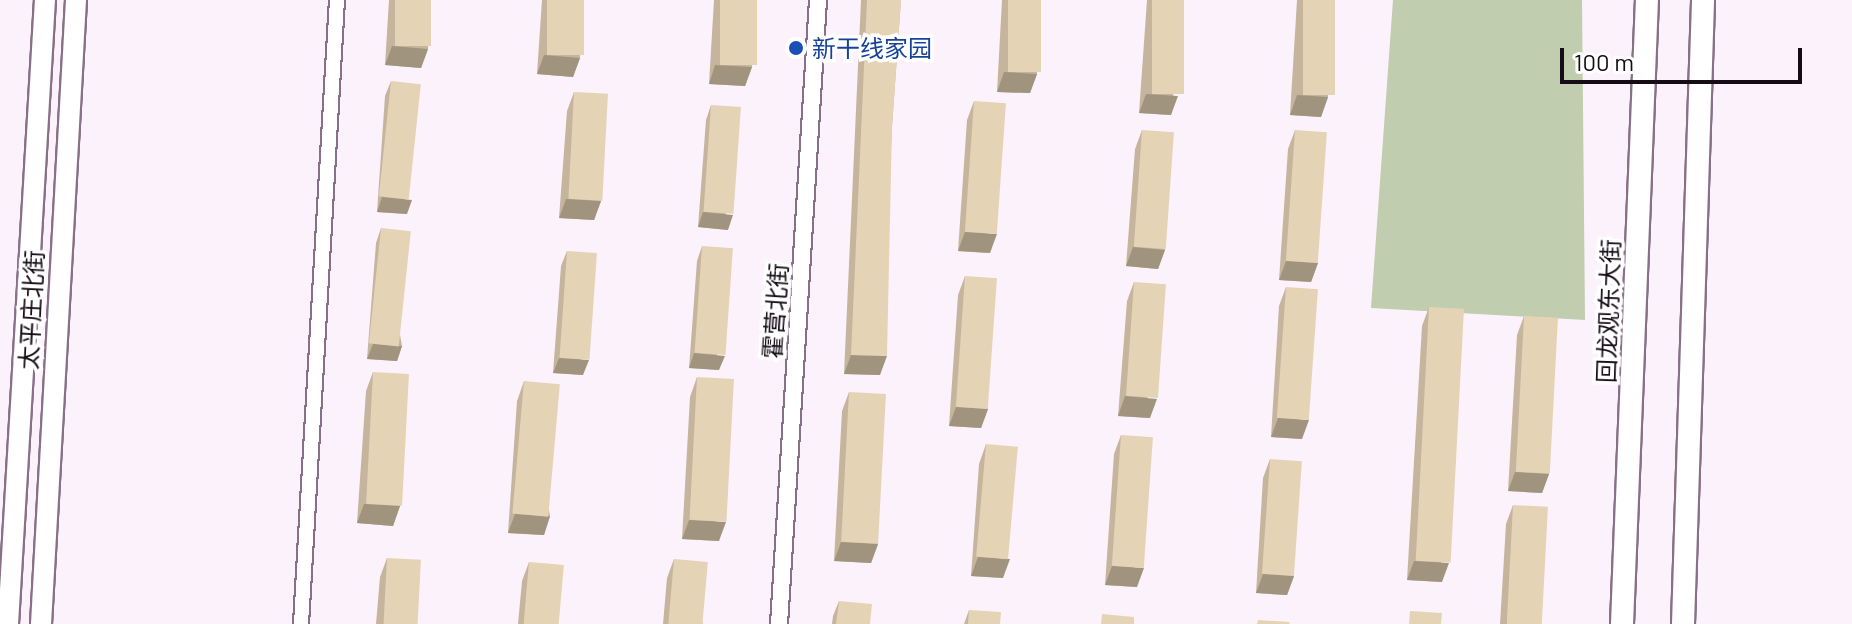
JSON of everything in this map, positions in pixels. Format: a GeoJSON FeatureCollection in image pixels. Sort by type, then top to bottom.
{"type":"FeatureCollection","features":[{"type":"Feature","properties":{"kind":"main road","name":"太平庄北街"},"geometry":{"type":"LineString","coordinates":[[8,624],[45,0]]}},
{"type":"Feature","properties":{"kind":"main road","name":"太平庄北街"},"geometry":{"type":"LineString","coordinates":[[41,624],[76,0]]}},
{"type":"Feature","properties":{"kind":"main road","name":"回龙观东大街"},"geometry":{"type":"LineString","coordinates":[[1622,624],[1647,0]]}},
{"type":"Feature","properties":{"kind":"main road"},"geometry":{"type":"LineString","coordinates":[[1683,624],[1703,0]]}},
{"type":"Feature","properties":{"kind":"street"},"geometry":{"type":"LineString","coordinates":[[301,624],[337,0]]}},
{"type":"Feature","properties":{"kind":"street","name":"霍营北街"},"geometry":{"type":"LineString","coordinates":[[779,624],[818,0]]}},
{"type":"Feature","properties":{"kind":"green space"},"geometry":{"type":"Polygon","coordinates":[[[1393,0],[1582,0],[1585,320],[1371,308],[1393,0]]]}},
{"type":"Feature","properties":{"kind":"building"},"geometry":{"type":"Polygon","coordinates":[[[395,0],[431,0],[431,46],[395,46],[395,0]]]}},
{"type":"Feature","properties":{"kind":"building"},"geometry":{"type":"Polygon","coordinates":[[[547,0],[584,0],[584,55],[547,55],[547,0]]]}},
{"type":"Feature","properties":{"kind":"building"},"geometry":{"type":"Polygon","coordinates":[[[720,0],[757,0],[757,65],[720,65],[720,0]]]}},
{"type":"Feature","properties":{"kind":"building"},"geometry":{"type":"Polygon","coordinates":[[[867,0],[901,0],[892,127],[887,356],[851,355],[867,0]]]}},
{"type":"Feature","properties":{"kind":"building"},"geometry":{"type":"Polygon","coordinates":[[[1008,0],[1041,0],[1041,72],[1008,72],[1008,0]]]}},
{"type":"Feature","properties":{"kind":"building"},"geometry":{"type":"Polygon","coordinates":[[[1152,0],[1184,0],[1184,94],[1152,94],[1152,0]]]}},
{"type":"Feature","properties":{"kind":"building"},"geometry":{"type":"Polygon","coordinates":[[[1303,0],[1335,0],[1335,95],[1303,95],[1303,0]]]}},
{"type":"Feature","properties":{"kind":"building"},"geometry":{"type":"Polygon","coordinates":[[[391,81],[421,84],[409,200],[379,196],[391,81]]]}},
{"type":"Feature","properties":{"kind":"building"},"geometry":{"type":"Polygon","coordinates":[[[574,92],[608,94],[602,201],[568,199],[574,92]]]}},
{"type":"Feature","properties":{"kind":"building"},"geometry":{"type":"Polygon","coordinates":[[[974,101],[1006,103],[997,234],[965,232],[974,101]]]}},
{"type":"Feature","properties":{"kind":"building"},"geometry":{"type":"Polygon","coordinates":[[[711,105],[741,107],[733,214],[704,212],[711,105]]]}},
{"type":"Feature","properties":{"kind":"building"},"geometry":{"type":"Polygon","coordinates":[[[1142,130],[1174,132],[1166,249],[1134,247],[1142,130]]]}},
{"type":"Feature","properties":{"kind":"building"},"geometry":{"type":"Polygon","coordinates":[[[1295,130],[1327,132],[1318,263],[1286,261],[1295,130]]]}},
{"type":"Feature","properties":{"kind":"building"},"geometry":{"type":"Polygon","coordinates":[[[381,228],[411,231],[399,347],[369,343],[381,228]]]}},
{"type":"Feature","properties":{"kind":"building"},"geometry":{"type":"Polygon","coordinates":[[[702,246],[733,248],[725,355],[695,353],[702,246]]]}},
{"type":"Feature","properties":{"kind":"building"},"geometry":{"type":"Polygon","coordinates":[[[567,251],[597,253],[589,360],[560,358],[567,251]]]}},
{"type":"Feature","properties":{"kind":"building"},"geometry":{"type":"Polygon","coordinates":[[[965,276],[997,278],[988,409],[956,407],[965,276]]]}},
{"type":"Feature","properties":{"kind":"building"},"geometry":{"type":"Polygon","coordinates":[[[1134,282],[1166,284],[1158,398],[1126,396],[1134,282]]]}},
{"type":"Feature","properties":{"kind":"building"},"geometry":{"type":"Polygon","coordinates":[[[1286,287],[1318,289],[1309,420],[1277,418],[1286,287]]]}},
{"type":"Feature","properties":{"kind":"building"},"geometry":{"type":"Polygon","coordinates":[[[1429,307],[1464,309],[1451,562],[1416,561],[1429,307]]]}},
{"type":"Feature","properties":{"kind":"building"},"geometry":{"type":"Polygon","coordinates":[[[1524,316],[1558,318],[1550,474],[1516,472],[1524,316]]]}},
{"type":"Feature","properties":{"kind":"building"},"geometry":{"type":"Polygon","coordinates":[[[373,372],[409,374],[402,506],[366,504],[373,372]]]}},
{"type":"Feature","properties":{"kind":"building"},"geometry":{"type":"Polygon","coordinates":[[[697,377],[734,379],[726,522],[690,520],[697,377]]]}},
{"type":"Feature","properties":{"kind":"building"},"geometry":{"type":"Polygon","coordinates":[[[524,381],[560,384],[548,517],[512,513],[524,381]]]}},
{"type":"Feature","properties":{"kind":"building"},"geometry":{"type":"Polygon","coordinates":[[[849,392],[886,394],[878,544],[841,542],[849,392]]]}},
{"type":"Feature","properties":{"kind":"building"},"geometry":{"type":"Polygon","coordinates":[[[1121,435],[1153,437],[1144,568],[1112,566],[1121,435]]]}},
{"type":"Feature","properties":{"kind":"building"},"geometry":{"type":"Polygon","coordinates":[[[986,444],[1018,447],[1008,559],[976,557],[986,444]]]}},
{"type":"Feature","properties":{"kind":"building"},"geometry":{"type":"Polygon","coordinates":[[[1270,459],[1302,461],[1294,576],[1262,574],[1270,459]]]}},
{"type":"Feature","properties":{"kind":"building"},"geometry":{"type":"Polygon","coordinates":[[[1513,505],[1548,507],[1542,624],[1507,624],[1513,505]]]}},
{"type":"Feature","properties":{"kind":"building"},"geometry":{"type":"Polygon","coordinates":[[[387,558],[421,560],[418,624],[384,624],[387,558]]]}},
{"type":"Feature","properties":{"kind":"building"},"geometry":{"type":"Polygon","coordinates":[[[674,559],[708,562],[702,624],[668,624],[674,559]]]}},
{"type":"Feature","properties":{"kind":"building"},"geometry":{"type":"Polygon","coordinates":[[[529,562],[564,565],[559,624],[524,624],[529,562]]]}},
{"type":"Feature","properties":{"kind":"building"},"geometry":{"type":"Polygon","coordinates":[[[839,601],[872,604],[870,624],[836,624],[839,601]]]}},
{"type":"Feature","properties":{"kind":"building"},"geometry":{"type":"Polygon","coordinates":[[[969,610],[1001,612],[1000,624],[968,624],[969,610]]]}},
{"type":"Feature","properties":{"kind":"building"},"geometry":{"type":"Polygon","coordinates":[[[1410,611],[1442,613],[1441,624],[1409,624],[1410,611]]]}},
{"type":"Feature","properties":{"kind":"building"},"geometry":{"type":"Polygon","coordinates":[[[1102,614],[1134,617],[1134,624],[1101,624],[1102,614]]]}},
{"type":"Feature","properties":{"kind":"building"},"geometry":{"type":"Polygon","coordinates":[[[1258,620],[1290,622],[1257,624],[1258,620]]]}},
{"type":"Feature","properties":{"kind":"place","name":"新干线家园"},"geometry":{"type":"Point","coordinates":[796,48]}}]}
